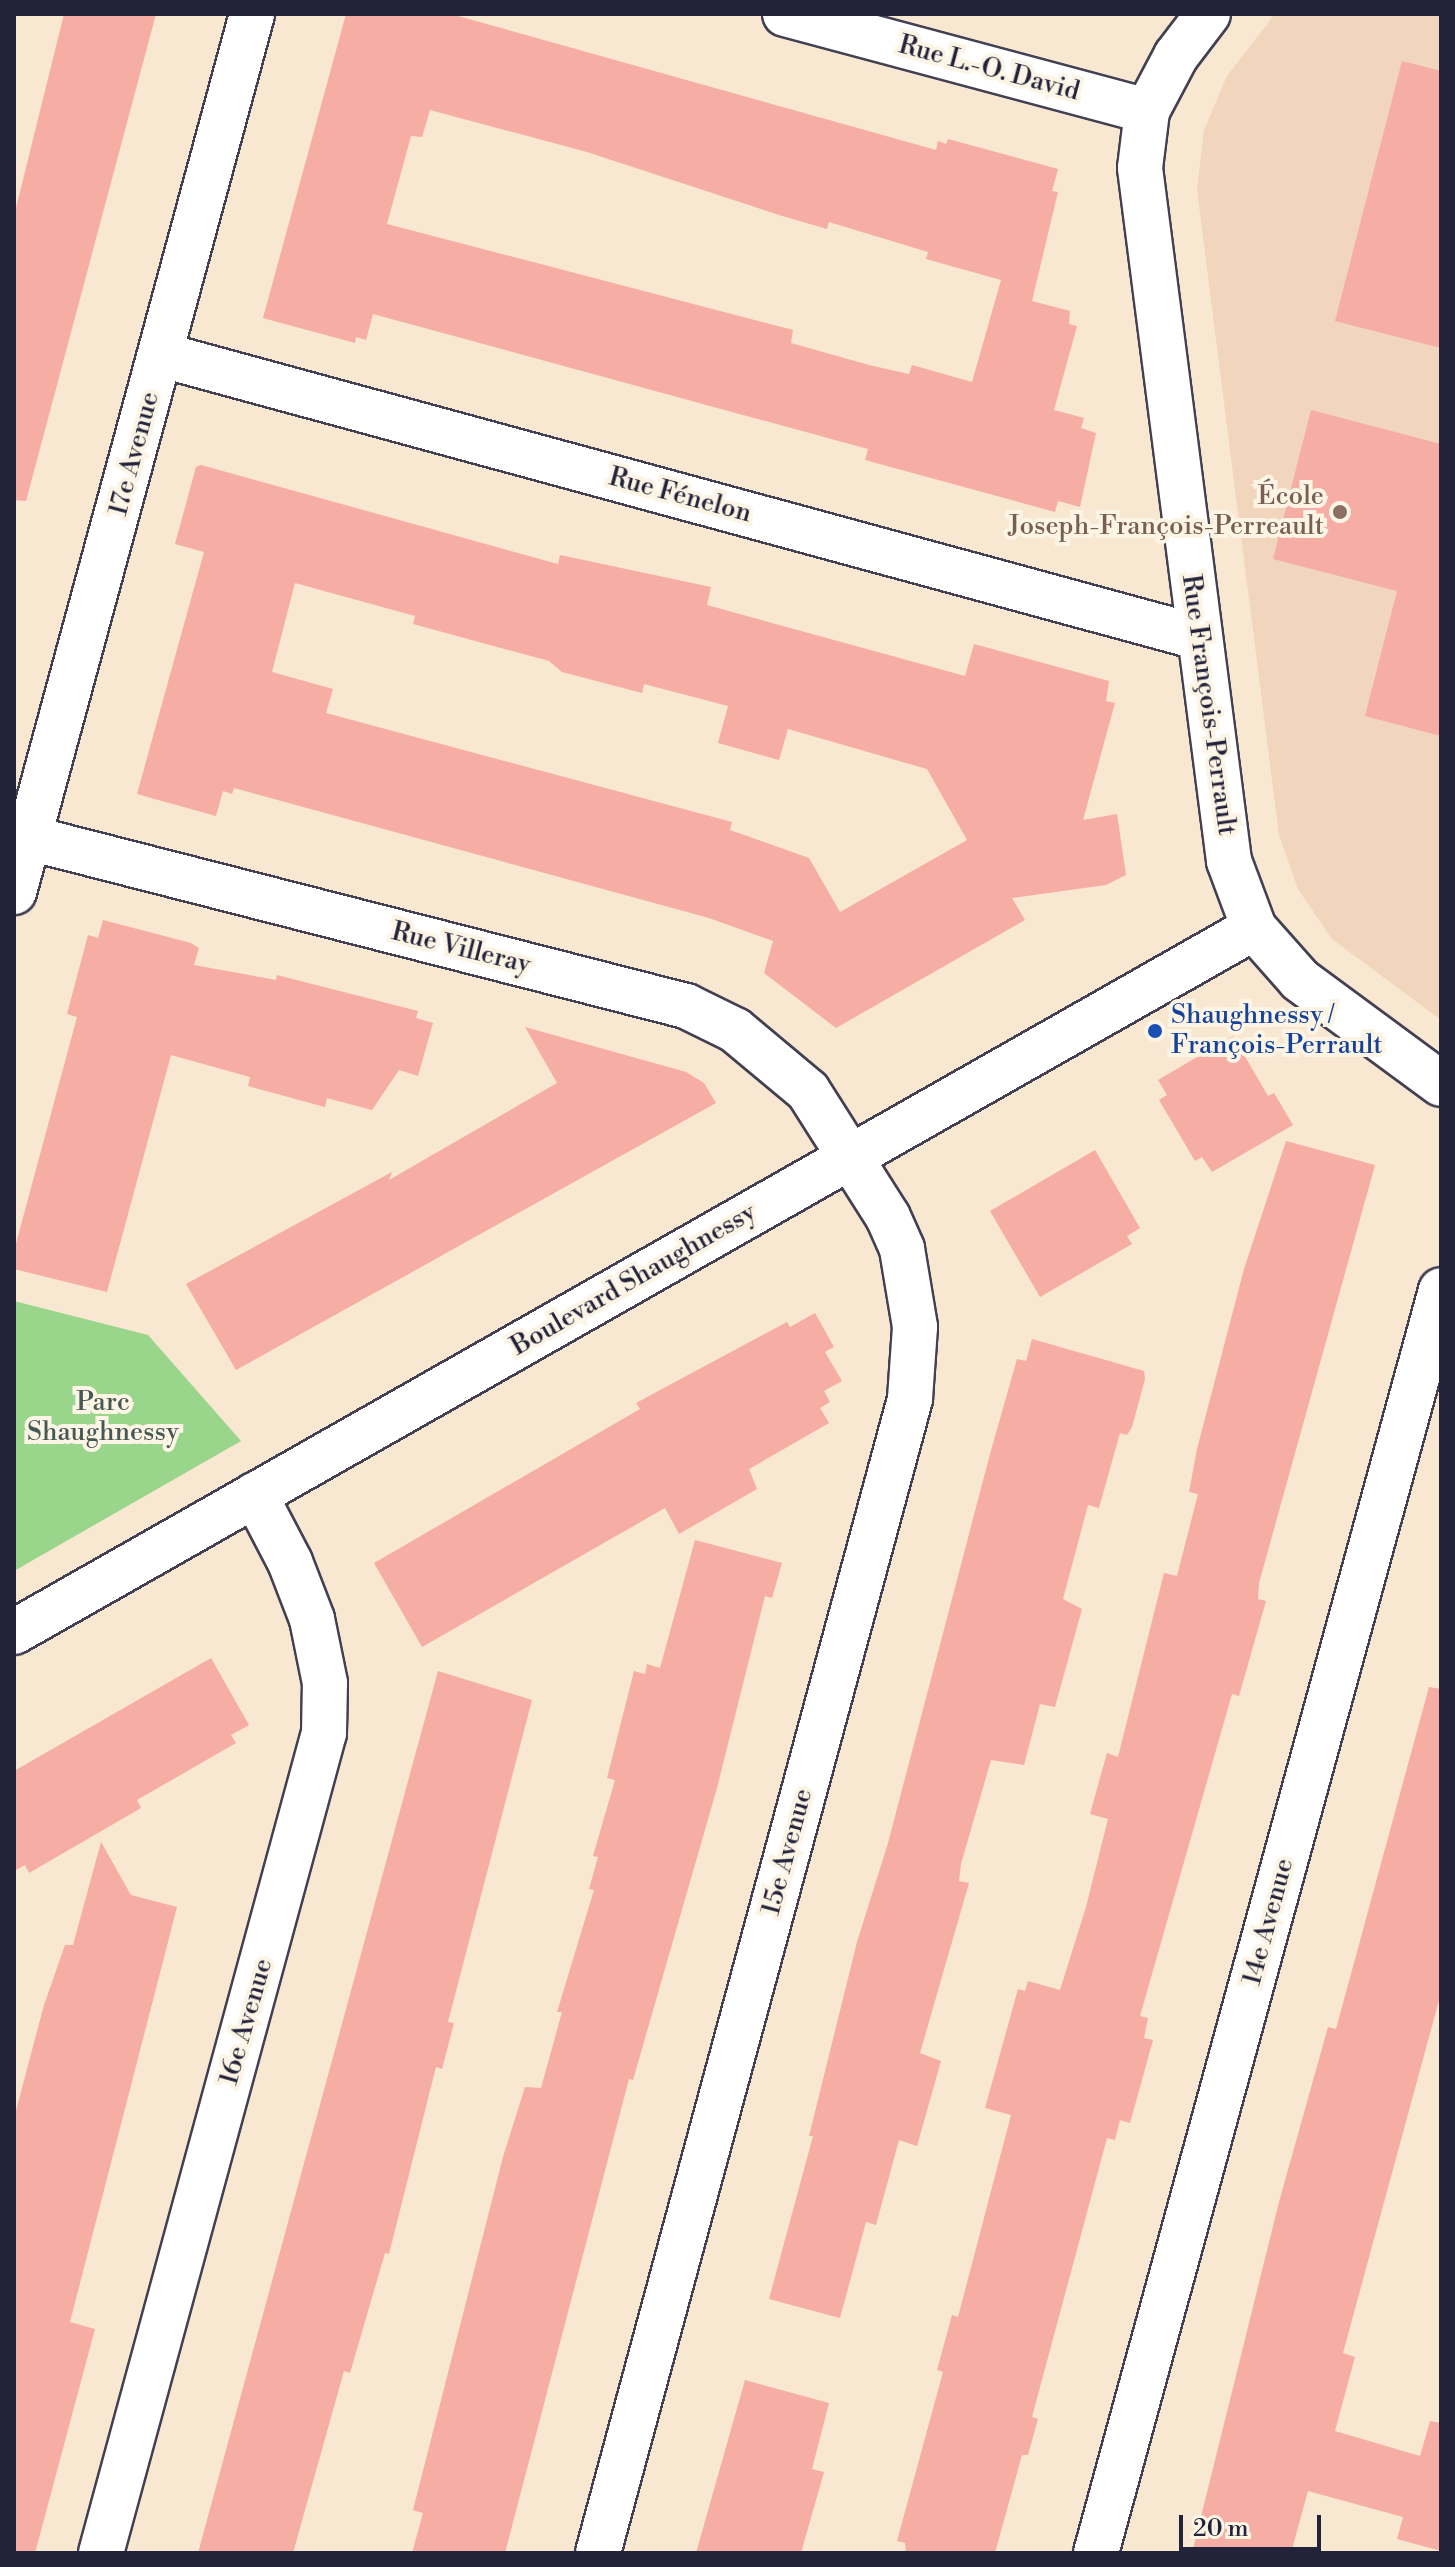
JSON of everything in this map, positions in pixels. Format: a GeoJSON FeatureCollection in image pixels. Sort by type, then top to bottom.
{"type":"FeatureCollection","features":[{"type":"Feature","properties":{"kind":"street","name":"17e Avenue"},"geometry":{"type":"LineString","coordinates":[[14,892],[21,836],[162,355],[252,14]]}},
{"type":"Feature","properties":{"kind":"street","name":"Rue L.-O. David"},"geometry":{"type":"LineString","coordinates":[[785,14],[1147,111]]}},
{"type":"Feature","properties":{"kind":"street","name":"Rue François-Perrault"},"geometry":{"type":"LineString","coordinates":[[1208,14],[1176,56],[1147,111],[1140,168],[1229,861],[1254,928],[1300,980],[1441,1084]]}},
{"type":"Feature","properties":{"kind":"street","name":"Rue Fénelon"},"geometry":{"type":"LineString","coordinates":[[162,355],[1198,637]]}},
{"type":"Feature","properties":{"kind":"street","name":"Rue Villeray"},"geometry":{"type":"LineString","coordinates":[[21,836],[686,1006],[735,1030],[773,1057],[808,1091],[852,1157]]}},
{"type":"Feature","properties":{"kind":"street","name":"Boulevard Shaughnessy"},"geometry":{"type":"LineString","coordinates":[[14,1632],[1254,928]]}},
{"type":"Feature","properties":{"kind":"street","name":"15e Avenue"},"geometry":{"type":"LineString","coordinates":[[598,2553],[910,1399],[913,1290],[888,1217],[852,1157]]}},
{"type":"Feature","properties":{"kind":"street","name":"14e Avenue"},"geometry":{"type":"LineString","coordinates":[[1096,2553],[1441,1290]]}},
{"type":"Feature","properties":{"kind":"street","name":"16e Avenue"},"geometry":{"type":"LineString","coordinates":[[101,2553],[324,1733],[325,1683],[312,1619],[290,1562],[255,1495]]}},
{"type":"Feature","properties":{"kind":"shaded area","name":"École Joseph-François-Perreault"},"geometry":{"type":"Polygon","coordinates":[[[1275,14],[1441,14],[1441,1020],[1332,939],[1298,889],[1279,835],[1197,190],[1204,130],[1227,76],[1275,14]]]}},
{"type":"Feature","properties":{"kind":"green space","name":"Parc Shaughnessy"},"geometry":{"type":"Polygon","coordinates":[[[14,1301],[148,1335],[241,1441],[14,1571],[14,1301]]]}},
{"type":"Feature","properties":{"kind":"building"},"geometry":{"type":"Polygon","coordinates":[[[64,14],[156,14],[26,501],[14,500],[14,216],[64,14]]]}},
{"type":"Feature","properties":{"kind":"building"},"geometry":{"type":"Polygon","coordinates":[[[346,14],[451,14],[936,150],[938,141],[946,144],[948,139],[1058,169],[1052,191],[1058,192],[1032,301],[1070,311],[1069,324],[1077,326],[1054,410],[1084,418],[1081,428],[1096,433],[1080,507],[1058,501],[1055,512],[865,460],[868,449],[373,314],[366,340],[356,337],[355,343],[263,318],[346,14]],[[430,110],[422,137],[411,136],[387,224],[793,330],[791,343],[869,365],[909,374],[912,365],[972,382],[1001,280],[926,259],[928,252],[829,222],[827,229],[779,215],[587,152],[430,110]]]}},
{"type":"Feature","properties":{"kind":"building"},"geometry":{"type":"Polygon","coordinates":[[[1402,61],[1441,71],[1441,348],[1335,321],[1402,61]]]}},
{"type":"Feature","properties":{"kind":"building"},"geometry":{"type":"Polygon","coordinates":[[[1311,410],[1441,444],[1441,736],[1365,716],[1397,591],[1273,559],[1311,410]]]}},
{"type":"Feature","properties":{"kind":"building"},"geometry":{"type":"Polygon","coordinates":[[[201,465],[558,564],[560,555],[711,587],[707,605],[965,676],[974,644],[1109,681],[1106,701],[1115,703],[1083,820],[1117,814],[1126,875],[1106,885],[1012,898],[1025,920],[836,1028],[764,973],[773,941],[709,918],[234,788],[232,794],[223,791],[216,816],[137,794],[204,552],[175,544],[196,467],[201,465]],[[295,583],[272,672],[333,689],[326,713],[732,822],[730,830],[809,858],[840,912],[967,840],[927,769],[788,729],[779,760],[718,743],[728,706],[644,684],[642,693],[562,672],[549,661],[413,624],[415,616],[295,583]]]}},
{"type":"Feature","properties":{"kind":"building"},"geometry":{"type":"Polygon","coordinates":[[[103,920],[191,943],[199,948],[194,965],[276,980],[277,975],[418,1011],[416,1018],[433,1023],[418,1076],[399,1070],[372,1110],[327,1098],[325,1107],[248,1086],[250,1077],[171,1055],[107,1292],[14,1269],[14,1251],[77,1017],[67,1014],[88,935],[98,938],[103,920]]]}},
{"type":"Feature","properties":{"kind":"building"},"geometry":{"type":"Polygon","coordinates":[[[525,1027],[686,1072],[704,1083],[716,1103],[236,1370],[186,1284],[392,1172],[389,1180],[557,1083],[525,1027]]]}},
{"type":"Feature","properties":{"kind":"building"},"geometry":{"type":"Polygon","coordinates":[[[1233,1036],[1268,1096],[1274,1093],[1293,1125],[1212,1172],[1202,1157],[1195,1161],[1159,1100],[1167,1095],[1158,1080],[1233,1036]]]}},
{"type":"Feature","properties":{"kind":"building"},"geometry":{"type":"Polygon","coordinates":[[[1286,1141],[1375,1165],[1259,1583],[1258,1599],[1266,1601],[1239,1696],[1232,1694],[1140,2016],[1148,2018],[1144,2038],[1153,2040],[1130,2123],[1120,2120],[1115,2140],[1107,2138],[1032,2417],[1038,2419],[1028,2455],[1022,2455],[995,2553],[906,2553],[905,2543],[897,2541],[943,2372],[937,2370],[952,2315],[958,2317],[1011,2115],[985,2108],[1018,1989],[1025,1991],[1028,1981],[1060,1990],[1086,1907],[1108,1819],[1090,1814],[1107,1753],[1118,1757],[1164,1573],[1177,1576],[1198,1494],[1189,1492],[1197,1449],[1244,1269],[1286,1141]]]}},
{"type":"Feature","properties":{"kind":"building"},"geometry":{"type":"Polygon","coordinates":[[[1095,1150],[1140,1228],[1127,1236],[1132,1244],[1040,1297],[990,1211],[1095,1150]]]}},
{"type":"Feature","properties":{"kind":"building"},"geometry":{"type":"Polygon","coordinates":[[[815,1313],[834,1347],[825,1352],[842,1381],[824,1391],[830,1402],[820,1408],[829,1423],[749,1469],[757,1489],[679,1534],[665,1508],[422,1647],[374,1563],[640,1409],[636,1403],[787,1322],[790,1327],[815,1313]]]}},
{"type":"Feature","properties":{"kind":"building"},"geometry":{"type":"Polygon","coordinates":[[[1032,1339],[1144,1371],[1145,1379],[1132,1427],[1127,1435],[1120,1433],[1099,1508],[1088,1505],[1063,1599],[1082,1609],[1055,1707],[1040,1704],[1024,1765],[991,1760],[961,1864],[959,1881],[969,1883],[920,2053],[941,2061],[917,2146],[899,2140],[876,2225],[866,2222],[840,2318],[769,2299],[813,2136],[809,2136],[857,1942],[888,1843],[990,1454],[1017,1359],[1026,1361],[1032,1339]]]}},
{"type":"Feature","properties":{"kind":"building"},"geometry":{"type":"Polygon","coordinates":[[[695,1540],[782,1563],[772,1598],[765,1596],[717,1788],[633,2080],[629,2079],[505,2553],[412,2553],[423,2513],[413,2510],[503,2157],[525,2087],[541,2088],[562,2012],[557,2012],[594,1890],[589,1889],[598,1857],[593,1856],[615,1780],[607,1778],[634,1671],[645,1674],[647,1664],[660,1668],[695,1540]]]}},
{"type":"Feature","properties":{"kind":"building"},"geometry":{"type":"Polygon","coordinates":[[[211,1658],[249,1725],[231,1735],[236,1743],[137,1800],[141,1808],[29,1873],[25,1865],[14,1871],[14,1771],[211,1658]]]}},
{"type":"Feature","properties":{"kind":"building"},"geometry":{"type":"Polygon","coordinates":[[[438,1671],[532,1700],[448,2022],[454,2023],[442,2069],[436,2067],[389,2254],[385,2253],[350,2373],[344,2371],[293,2553],[198,2553],[438,1671]]]}},
{"type":"Feature","properties":{"kind":"building"},"geometry":{"type":"Polygon","coordinates":[[[1429,1687],[1441,1689],[1441,1993],[1343,2353],[1355,2357],[1335,2431],[1420,2456],[1430,2421],[1441,2423],[1441,2551],[1397,2539],[1403,2517],[1308,2491],[1291,2553],[1192,2553],[1279,2202],[1328,2027],[1336,2029],[1429,1687]]]}},
{"type":"Feature","properties":{"kind":"building"},"geometry":{"type":"Polygon","coordinates":[[[101,1842],[131,1895],[177,1907],[70,2322],[95,2329],[35,2553],[14,2553],[14,2118],[44,2005],[65,1945],[73,1945],[101,1842]]]}},
{"type":"Feature","properties":{"kind":"building"},"geometry":{"type":"Polygon","coordinates":[[[745,2380],[829,2403],[812,2469],[824,2472],[801,2553],[696,2553],[745,2380]]]}},
{"type":"Feature","properties":{"kind":"place","name":"École Joseph-François-Perreault"},"geometry":{"type":"Point","coordinates":[1340,512]}},
{"type":"Feature","properties":{"kind":"place","name":"Shaughnessy / François-Perrault"},"geometry":{"type":"Point","coordinates":[1155,1031]}}]}
